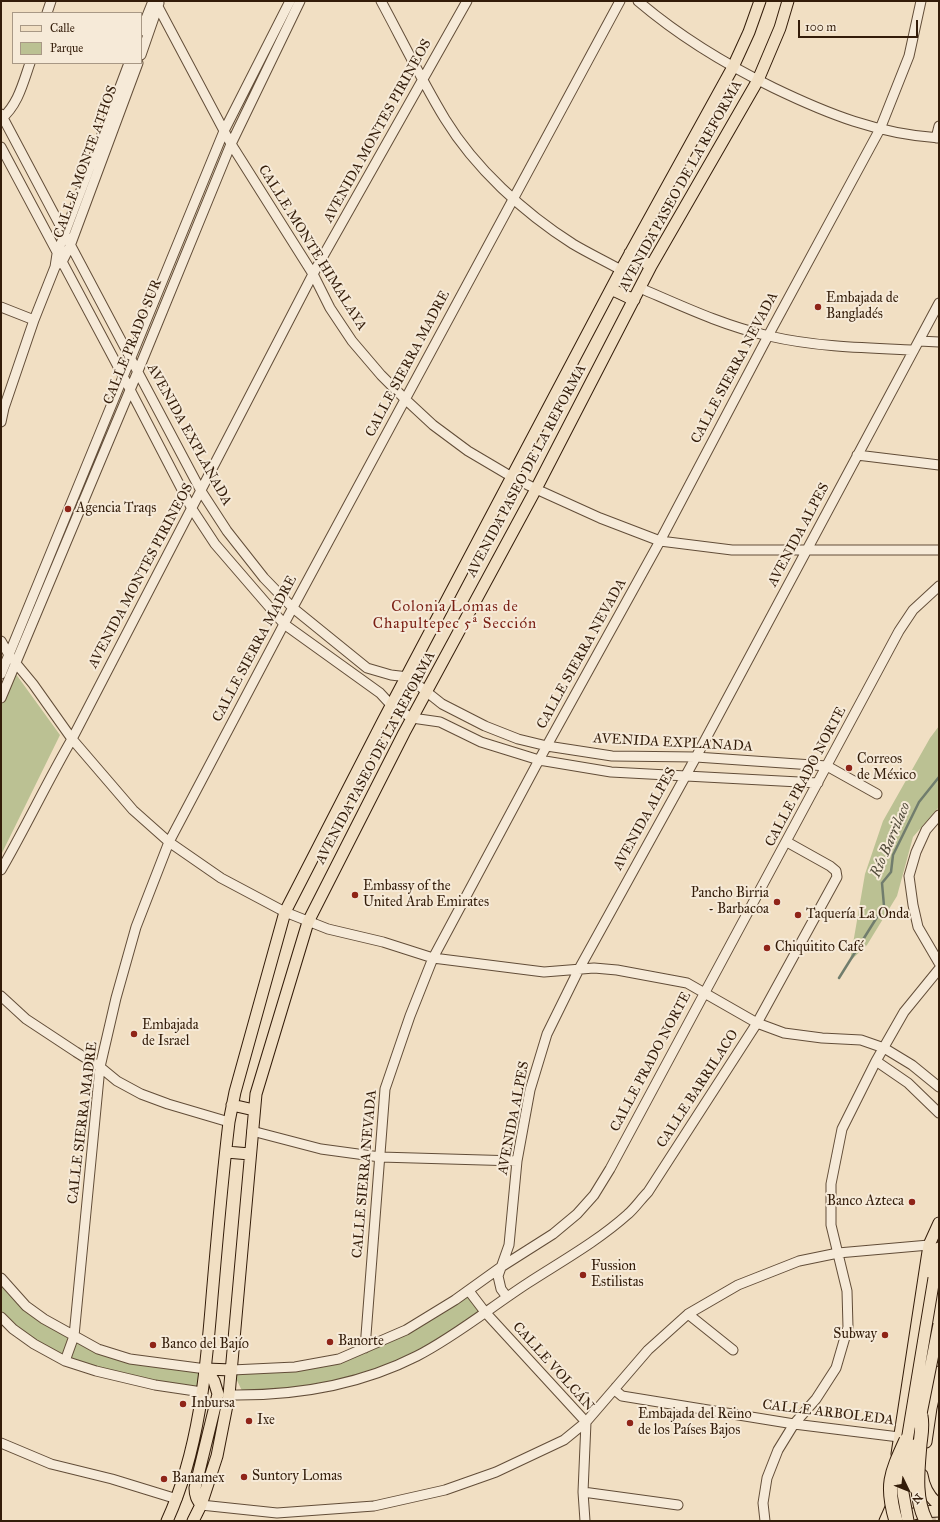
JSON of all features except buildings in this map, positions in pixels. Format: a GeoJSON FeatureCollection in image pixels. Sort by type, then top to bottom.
{"type":"FeatureCollection","features":[{"type":"Feature","properties":{"kind":"highway"},"geometry":{"type":"LineString","coordinates":[[922,1519],[918,1472],[923,1425],[930,1411]]}},
{"type":"Feature","properties":{"kind":"highway"},"geometry":{"type":"LineString","coordinates":[[902,1442],[894,1466],[891,1482],[891,1497],[902,1520]]}},
{"type":"Feature","properties":{"kind":"main road","name":"AVENIDA PASEO DE LA REFORMA"},"geometry":{"type":"LineString","coordinates":[[167,1521],[177,1499],[192,1445],[206,1369],[226,1152],[232,1105],[282,918],[630,253],[733,67],[749,32],[760,1]]}},
{"type":"Feature","properties":{"kind":"main road","name":"AVENIDA PASEO DE LA REFORMA"},"geometry":{"type":"LineString","coordinates":[[201,1505],[196,1499],[195,1488],[232,1370],[256,1094],[308,922],[426,691],[536,490],[651,266],[758,80],[780,28],[788,1]]}},
{"type":"Feature","properties":{"kind":"main road"},"geometry":{"type":"LineString","coordinates":[[630,253],[651,266]]}},
{"type":"Feature","properties":{"kind":"main road"},"geometry":{"type":"LineString","coordinates":[[611,289],[634,300]]}},
{"type":"Feature","properties":{"kind":"main road"},"geometry":{"type":"LineString","coordinates":[[232,1105],[254,1110]]}},
{"type":"Feature","properties":{"kind":"main road"},"geometry":{"type":"LineString","coordinates":[[226,1152],[250,1154]]}},
{"type":"Feature","properties":{"kind":"main road"},"geometry":{"type":"LineString","coordinates":[[902,1442],[939,1223]]}},
{"type":"Feature","properties":{"kind":"main road"},"geometry":{"type":"LineString","coordinates":[[902,1520],[894,1498],[893,1488],[934,1278],[934,1247]]}},
{"type":"Feature","properties":{"kind":"main road"},"geometry":{"type":"LineString","coordinates":[[922,1519],[922,1472],[939,1324]]}},
{"type":"Feature","properties":{"kind":"main road"},"geometry":{"type":"LineString","coordinates":[[206,1369],[232,1370]]}},
{"type":"Feature","properties":{"kind":"main road"},"geometry":{"type":"LineString","coordinates":[[206,1369],[224,1394]]}},
{"type":"Feature","properties":{"kind":"main road"},"geometry":{"type":"LineString","coordinates":[[930,1411],[939,1372]]}},
{"type":"Feature","properties":{"kind":"main road"},"geometry":{"type":"LineString","coordinates":[[202,1392],[224,1394]]}},
{"type":"Feature","properties":{"kind":"main road"},"geometry":{"type":"LineString","coordinates":[[896,1468],[900,1476],[909,1481],[918,1477],[922,1472]]}},
{"type":"Feature","properties":{"kind":"main road"},"geometry":{"type":"LineString","coordinates":[[896,1468],[902,1520]]}},
{"type":"Feature","properties":{"kind":"main road"},"geometry":{"type":"LineString","coordinates":[[922,1472],[929,1495],[939,1505]]}},
{"type":"Feature","properties":{"kind":"main road"},"geometry":{"type":"LineString","coordinates":[[886,1521],[894,1498]]}},
{"type":"Feature","properties":{"kind":"main road"},"geometry":{"type":"LineString","coordinates":[[192,1521],[201,1505]]}},
{"type":"Feature","properties":{"kind":"main road"},"geometry":{"type":"LineString","coordinates":[[902,1520],[922,1519],[939,1511]]}},
{"type":"Feature","properties":{"kind":"street"},"geometry":{"type":"LineString","coordinates":[[47,12],[51,1]]}},
{"type":"Feature","properties":{"kind":"street","name":"CALLE PRADO SUR"},"geometry":{"type":"LineString","coordinates":[[1,698],[231,144],[273,57],[287,17],[290,1]]}},
{"type":"Feature","properties":{"kind":"street","name":"CALLE PRADO SUR"},"geometry":{"type":"LineString","coordinates":[[1,674],[224,131],[263,53],[287,17],[300,1]]}},
{"type":"Feature","properties":{"kind":"street"},"geometry":{"type":"LineString","coordinates":[[381,1],[446,120],[484,170],[513,199],[547,226],[573,244],[621,270]]}},
{"type":"Feature","properties":{"kind":"street","name":"AVENIDA MONTES PIRINEOS"},"geometry":{"type":"LineString","coordinates":[[1,870],[36,808],[55,768],[72,739],[313,274],[424,80],[467,1]]}},
{"type":"Feature","properties":{"kind":"street","name":"CALLE SIERRA MADRE"},"geometry":{"type":"LineString","coordinates":[[65,1362],[74,1336],[100,1066],[116,998],[136,927],[169,842],[284,624],[620,1]]}},
{"type":"Feature","properties":{"kind":"street"},"geometry":{"type":"LineString","coordinates":[[638,1],[690,41],[733,67],[809,105],[851,121],[880,129],[938,138],[939,126]]}},
{"type":"Feature","properties":{"kind":"street","name":"CALLE SIERRA NEVADA"},"geometry":{"type":"LineString","coordinates":[[365,1348],[385,1089],[410,1016],[433,958],[539,760],[660,541],[768,336],[880,129],[909,56],[921,1]]}},
{"type":"Feature","properties":{"kind":"street"},"geometry":{"type":"LineString","coordinates":[[142,29],[157,2]]}},
{"type":"Feature","properties":{"kind":"street"},"geometry":{"type":"LineString","coordinates":[[142,52],[157,2]]}},
{"type":"Feature","properties":{"kind":"street","name":"CALLE MONTE HIMALAYA"},"geometry":{"type":"LineString","coordinates":[[157,2],[231,144],[313,274],[330,308],[352,341],[381,375],[405,399],[433,425],[468,451],[536,490],[600,518],[660,541],[732,550],[938,551]]}},
{"type":"Feature","properties":{"kind":"street"},"geometry":{"type":"LineString","coordinates":[[263,53],[273,57]]}},
{"type":"Feature","properties":{"kind":"street"},"geometry":{"type":"LineString","coordinates":[[2,117],[12,109],[20,92],[30,64]]}},
{"type":"Feature","properties":{"kind":"street","name":"CALLE MONTE ATHOS"},"geometry":{"type":"LineString","coordinates":[[1,422],[3,408],[34,320],[58,261],[65,235],[129,64]]}},
{"type":"Feature","properties":{"kind":"street","name":"CALLE MONTE ATHOS"},"geometry":{"type":"LineString","coordinates":[[58,261],[70,246],[138,64]]}},
{"type":"Feature","properties":{"kind":"street","name":"AVENIDA EXPLANADA"},"geometry":{"type":"LineString","coordinates":[[2,117],[201,491],[227,531],[264,578],[293,608],[367,668],[391,675],[408,677],[442,704],[486,726],[518,738],[547,746],[612,756],[696,757],[827,766]]}},
{"type":"Feature","properties":{"kind":"street","name":"AVENIDA EXPLANADA"},"geometry":{"type":"LineString","coordinates":[[1,147],[58,261],[123,376],[192,509],[215,544],[284,624],[380,693],[392,706],[412,718],[440,722],[481,742],[539,760],[611,772],[818,783]]}},
{"type":"Feature","properties":{"kind":"street"},"geometry":{"type":"LineString","coordinates":[[640,288],[696,312],[768,336],[818,344],[914,350]]}},
{"type":"Feature","properties":{"kind":"street","name":"AVENIDA ALPES"},"geometry":{"type":"LineString","coordinates":[[507,1297],[501,1289],[498,1276],[509,1245],[516,1161],[530,1090],[547,1034],[579,969],[696,757],[939,303]]}},
{"type":"Feature","properties":{"kind":"street"},"geometry":{"type":"LineString","coordinates":[[1,307],[34,320]]}},
{"type":"Feature","properties":{"kind":"street"},"geometry":{"type":"LineString","coordinates":[[919,341],[939,342]]}},
{"type":"Feature","properties":{"kind":"street"},"geometry":{"type":"LineString","coordinates":[[857,455],[939,465]]}},
{"type":"Feature","properties":{"kind":"street","name":"CALLE PRADO NORTE"},"geometry":{"type":"LineString","coordinates":[[232,1370],[295,1367],[339,1359],[406,1330],[469,1291],[501,1267],[553,1234],[577,1214],[594,1195],[610,1169],[899,631],[913,610],[939,586]]}},
{"type":"Feature","properties":{"kind":"street"},"geometry":{"type":"LineString","coordinates":[[1,641],[9,655],[33,684],[72,739],[133,810],[169,842],[221,878],[285,912],[328,929],[383,942],[433,958],[544,972],[579,969],[617,970],[687,983],[757,1023],[784,1033],[822,1038],[861,1040],[884,1048],[912,1065],[939,1087]]}},
{"type":"Feature","properties":{"kind":"street"},"geometry":{"type":"LineString","coordinates":[[827,766],[877,794]]}},
{"type":"Feature","properties":{"kind":"street"},"geometry":{"type":"LineString","coordinates":[[939,815],[926,830],[916,852],[909,876],[912,905],[918,927],[939,963]]}},
{"type":"Feature","properties":{"kind":"street","name":"CALLE BARRILACO"},"geometry":{"type":"LineString","coordinates":[[485,1312],[601,1235],[629,1214],[648,1192],[757,1023],[837,876],[836,871],[830,866],[787,842]]}},
{"type":"Feature","properties":{"kind":"street"},"geometry":{"type":"LineString","coordinates":[[764,1521],[763,1503],[767,1478],[778,1450],[794,1424],[816,1399],[836,1368],[848,1327],[847,1290],[831,1225],[831,1184],[842,1129],[876,1061],[904,1012],[939,969]]}},
{"type":"Feature","properties":{"kind":"street"},"geometry":{"type":"LineString","coordinates":[[1,996],[26,1019],[100,1066],[117,1081],[141,1094],[168,1104],[229,1122]]}},
{"type":"Feature","properties":{"kind":"street"},"geometry":{"type":"LineString","coordinates":[[876,1061],[908,1083],[939,1113]]}},
{"type":"Feature","properties":{"kind":"street"},"geometry":{"type":"LineString","coordinates":[[252,1131],[321,1149],[380,1157],[516,1161]]}},
{"type":"Feature","properties":{"kind":"street"},"geometry":{"type":"LineString","coordinates":[[201,1505],[277,1513],[374,1506],[445,1490],[496,1472],[564,1440],[586,1422],[648,1350],[688,1314],[738,1285],[799,1261],[838,1253],[934,1247]]}},
{"type":"Feature","properties":{"kind":"street"},"geometry":{"type":"LineString","coordinates":[[1,1278],[26,1306],[44,1319],[98,1349],[130,1359],[206,1369]]}},
{"type":"Feature","properties":{"kind":"street","name":"CALLE VOLCÁN"},"geometry":{"type":"LineString","coordinates":[[469,1291],[485,1312],[586,1422],[583,1492],[585,1521]]}},
{"type":"Feature","properties":{"kind":"street"},"geometry":{"type":"LineString","coordinates":[[224,1394],[299,1392],[378,1373],[417,1356],[485,1312]]}},
{"type":"Feature","properties":{"kind":"street"},"geometry":{"type":"LineString","coordinates":[[688,1314],[733,1350]]}},
{"type":"Feature","properties":{"kind":"street"},"geometry":{"type":"LineString","coordinates":[[1,1317],[13,1329],[65,1362],[155,1385],[202,1392]]}},
{"type":"Feature","properties":{"kind":"street","name":"CALLE ARBOLEDA"},"geometry":{"type":"LineString","coordinates":[[616,1387],[616,1391],[622,1396],[902,1442]]}},
{"type":"Feature","properties":{"kind":"street"},"geometry":{"type":"LineString","coordinates":[[1,1443],[51,1464],[112,1479],[177,1499]]}},
{"type":"Feature","properties":{"kind":"street"},"geometry":{"type":"LineString","coordinates":[[583,1492],[678,1505]]}},
{"type":"Feature","properties":{"kind":"green space"},"geometry":{"type":"Polygon","coordinates":[[[13,670],[60,735],[1,855],[1,698],[13,670]]]}},
{"type":"Feature","properties":{"kind":"green space"},"geometry":{"type":"Polygon","coordinates":[[[939,726],[939,807],[913,837],[897,896],[867,945],[850,961],[865,874],[883,821],[930,738],[939,726]]]}},
{"type":"Feature","properties":{"kind":"green space"},"geometry":{"type":"Polygon","coordinates":[[[1,1280],[30,1309],[94,1348],[206,1369],[202,1392],[154,1385],[65,1359],[19,1329],[1,1311],[1,1280]]]}},
{"type":"Feature","properties":{"kind":"green space"},"geometry":{"type":"Polygon","coordinates":[[[469,1291],[485,1312],[417,1356],[343,1382],[244,1395],[232,1370],[295,1367],[365,1348],[469,1291]]]}},
{"type":"Feature","properties":{"kind":"waterway","name":"Río Barrilaco"},"geometry":{"type":"LineString","coordinates":[[839,978],[884,906],[882,883],[891,872],[893,855],[919,802],[939,777]]}},
{"type":"Feature","properties":{"kind":"tunnel"},"geometry":{"type":"LineString","coordinates":[[923,1521],[939,1518]]}},
{"type":"Feature","properties":{"kind":"place","name":"Embajada de Bangladés"},"geometry":{"type":"Point","coordinates":[818,307]}},
{"type":"Feature","properties":{"kind":"place","name":"Agencia Traqs"},"geometry":{"type":"Point","coordinates":[68,509]}},
{"type":"Feature","properties":{"kind":"place","name":"Correos de México"},"geometry":{"type":"Point","coordinates":[849,768]}},
{"type":"Feature","properties":{"kind":"place","name":"Embassy of the United Arab Emirates"},"geometry":{"type":"Point","coordinates":[355,895]}},
{"type":"Feature","properties":{"kind":"place","name":"Pancho Birria - Barbacoa"},"geometry":{"type":"Point","coordinates":[777,902]}},
{"type":"Feature","properties":{"kind":"place","name":"Taquería La Onda"},"geometry":{"type":"Point","coordinates":[798,915]}},
{"type":"Feature","properties":{"kind":"place","name":"Chiquitito Café"},"geometry":{"type":"Point","coordinates":[767,948]}},
{"type":"Feature","properties":{"kind":"place","name":"Embajada de Israel"},"geometry":{"type":"Point","coordinates":[134,1034]}},
{"type":"Feature","properties":{"kind":"place","name":"Banco Azteca"},"geometry":{"type":"Point","coordinates":[912,1202]}},
{"type":"Feature","properties":{"kind":"place","name":"Fussion Estilistas"},"geometry":{"type":"Point","coordinates":[583,1275]}},
{"type":"Feature","properties":{"kind":"place","name":"Subway"},"geometry":{"type":"Point","coordinates":[885,1335]}},
{"type":"Feature","properties":{"kind":"place","name":"Banorte"},"geometry":{"type":"Point","coordinates":[330,1342]}},
{"type":"Feature","properties":{"kind":"place","name":"Banco del Bajío"},"geometry":{"type":"Point","coordinates":[153,1345]}},
{"type":"Feature","properties":{"kind":"place","name":"Inbursa"},"geometry":{"type":"Point","coordinates":[183,1404]}},
{"type":"Feature","properties":{"kind":"place","name":"Ixe"},"geometry":{"type":"Point","coordinates":[249,1421]}},
{"type":"Feature","properties":{"kind":"place","name":"Embajada del Reino de los Países Bajos"},"geometry":{"type":"Point","coordinates":[630,1423]}},
{"type":"Feature","properties":{"kind":"place","name":"Suntory Lomas"},"geometry":{"type":"Point","coordinates":[244,1477]}},
{"type":"Feature","properties":{"kind":"place","name":"Banamex"},"geometry":{"type":"Point","coordinates":[164,1479]}},
{"type":"Feature","properties":{"kind":"district","name":"Colonia Lomas de Chapultepec 5ª Sección"},"geometry":{"type":"Point","coordinates":[455,616]}}]}
